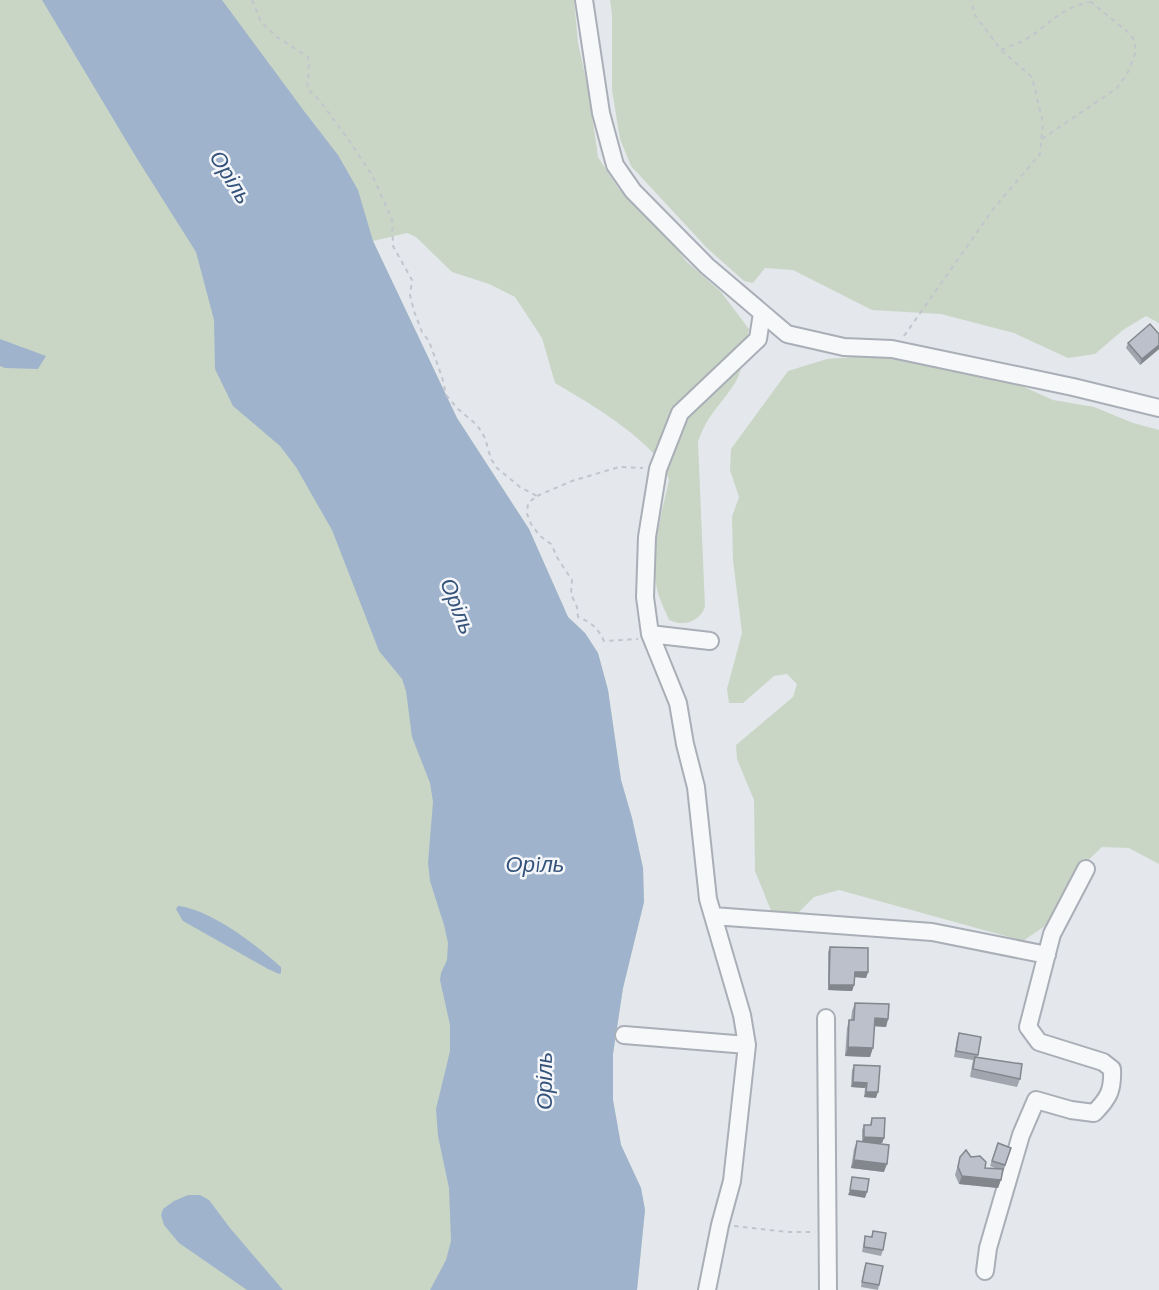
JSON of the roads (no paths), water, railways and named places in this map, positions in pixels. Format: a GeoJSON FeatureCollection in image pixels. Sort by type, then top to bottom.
{"type":"FeatureCollection","features":[{"type":"Feature","properties":{"kind":"street"},"geometry":{"type":"LineString","coordinates":[[584,0],[601,113],[615,165],[633,191],[698,258],[787,334]]}},
{"type":"Feature","properties":{"kind":"street"},"geometry":{"type":"LineString","coordinates":[[758,339],[762,313]]}},
{"type":"Feature","properties":{"kind":"street"},"geometry":{"type":"LineString","coordinates":[[707,1290],[720,1225],[732,1181],[747,1045],[742,1015],[708,899],[696,787],[678,703],[651,637],[645,597],[647,537],[658,469],[680,413],[758,339],[787,334],[844,347],[892,349],[1073,387],[1159,408]]}},
{"type":"Feature","properties":{"kind":"street"},"geometry":{"type":"LineString","coordinates":[[651,637],[710,641]]}},
{"type":"Feature","properties":{"kind":"street"},"geometry":{"type":"LineString","coordinates":[[985,1271],[988,1248],[1021,1135],[1036,1100],[1071,1110],[1094,1113],[1106,1101],[1113,1086],[1112,1069],[1103,1062],[1039,1042],[1028,1027],[1052,934],[1086,869]]}},
{"type":"Feature","properties":{"kind":"street"},"geometry":{"type":"LineString","coordinates":[[713,916],[932,932],[1047,955]]}},
{"type":"Feature","properties":{"kind":"street"},"geometry":{"type":"LineString","coordinates":[[826,1018],[828,1290]]}},
{"type":"Feature","properties":{"kind":"street"},"geometry":{"type":"LineString","coordinates":[[624,1035],[747,1045]]}},
{"type":"Feature","properties":{"kind":"water","name":"Орiль"},"geometry":{"type":"Polygon","coordinates":[[[42,0],[222,0],[338,155],[358,190],[373,241],[457,418],[529,529],[568,617],[585,633],[598,653],[608,690],[621,780],[643,868],[644,902],[623,988],[613,1054],[613,1100],[621,1145],[641,1188],[645,1210],[637,1290],[430,1290],[446,1260],[451,1241],[449,1188],[438,1136],[436,1109],[450,1051],[450,1025],[440,980],[447,960],[448,943],[430,881],[428,863],[433,802],[430,783],[412,737],[406,691],[402,679],[379,651],[332,530],[296,467],[280,446],[233,406],[215,369],[214,320],[196,252],[42,0]]]}},
{"type":"Feature","properties":{"kind":"water"},"geometry":{"type":"Polygon","coordinates":[[[0,339],[46,356],[38,369],[5,368],[0,366],[0,339]]]}},
{"type":"Feature","properties":{"kind":"water"},"geometry":{"type":"Polygon","coordinates":[[[178,906],[204,914],[233,930],[281,967],[281,973],[268,969],[183,921],[176,909],[178,906]]]}},
{"type":"Feature","properties":{"kind":"water"},"geometry":{"type":"Polygon","coordinates":[[[188,1195],[200,1195],[209,1200],[283,1290],[247,1290],[179,1243],[164,1225],[161,1215],[163,1209],[188,1195]]]}},
{"type":"Feature","properties":{"kind":"water label","name":"Оріль"},"geometry":{"type":"Point","coordinates":[231,177]}},
{"type":"Feature","properties":{"kind":"water label","name":"Оріль"},"geometry":{"type":"Point","coordinates":[458,606]}},
{"type":"Feature","properties":{"kind":"water label","name":"Оріль"},"geometry":{"type":"Point","coordinates":[544,1081]}}]}
